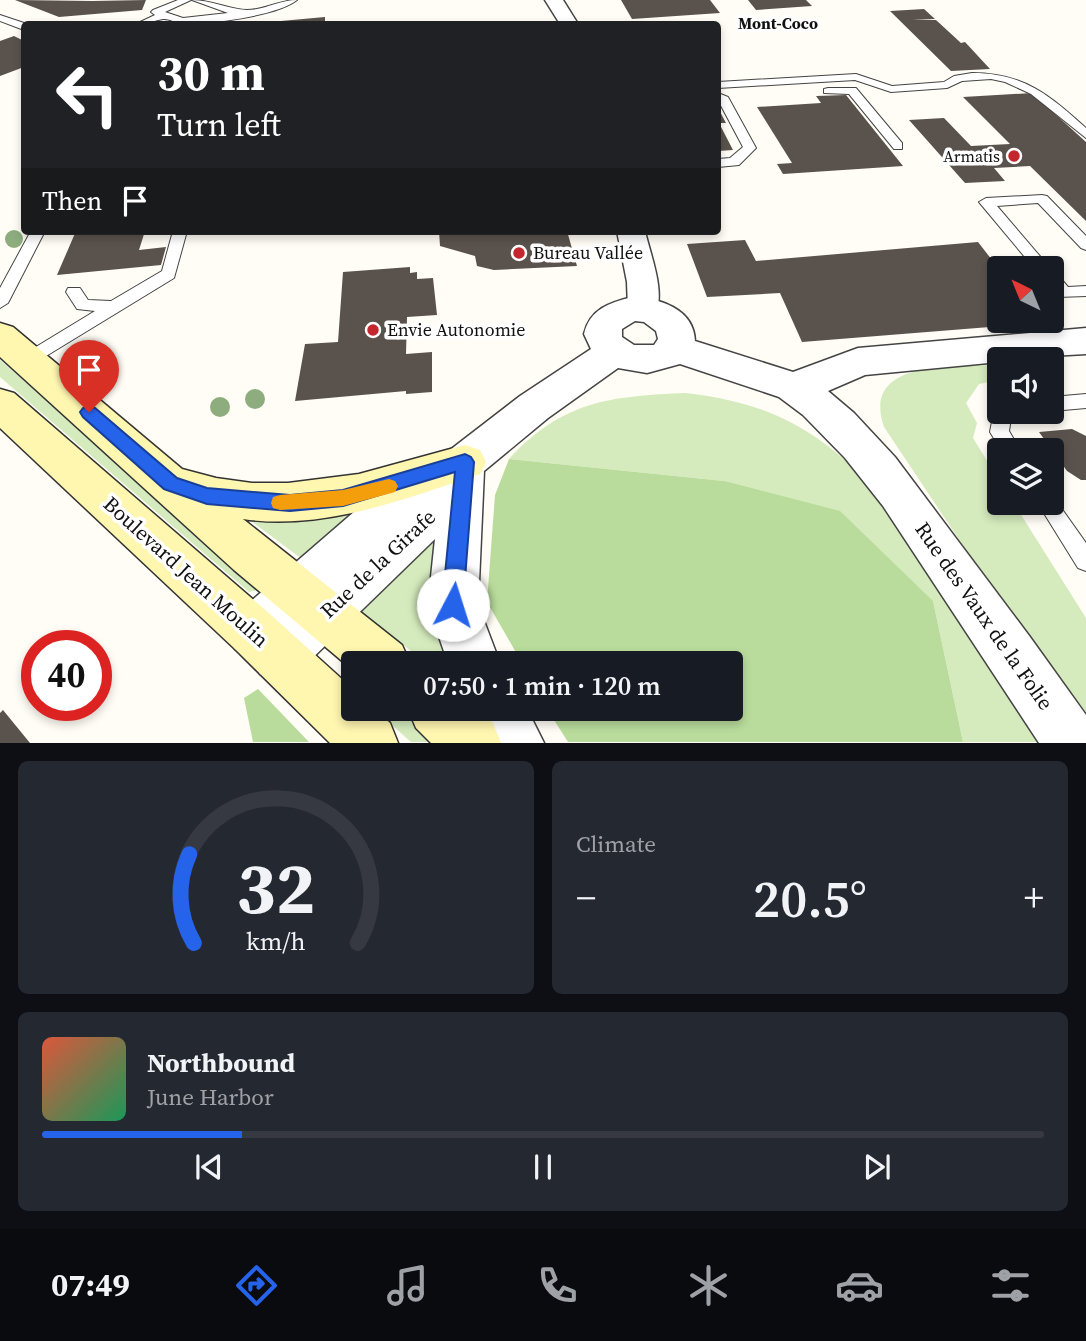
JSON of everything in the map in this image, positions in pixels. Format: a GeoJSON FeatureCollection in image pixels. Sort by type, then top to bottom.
{"type":"FeatureCollection","features":[{"type":"Feature","properties":{"kind":"main road"},"geometry":{"type":"LineString","coordinates":[[14,348],[369,651]]}},
{"type":"Feature","properties":{"kind":"main road","name":"Boulevard Jean Moulin"},"geometry":{"type":"LineString","coordinates":[[0,404],[266,644],[370,743]]}},
{"type":"Feature","properties":{"kind":"main road"},"geometry":{"type":"LineString","coordinates":[[170,483],[207,496],[290,503],[343,498],[465,462]]}},
{"type":"Feature","properties":{"kind":"main road"},"geometry":{"type":"LineString","coordinates":[[448,721],[472,743]]}},
{"type":"Feature","properties":{"kind":"street"},"geometry":{"type":"LineString","coordinates":[[554,0],[567,21]]}},
{"type":"Feature","properties":{"kind":"street"},"geometry":{"type":"LineString","coordinates":[[632,235],[642,282],[643,309]]}},
{"type":"Feature","properties":{"kind":"street"},"geometry":{"type":"LineString","coordinates":[[643,309],[665,317],[672,324],[677,340],[673,348],[666,356],[640,361],[614,352],[603,338],[606,322],[621,311],[643,309]]}},
{"type":"Feature","properties":{"kind":"street"},"geometry":{"type":"LineString","coordinates":[[673,348],[793,387],[827,377],[858,362],[1086,341]]}},
{"type":"Feature","properties":{"kind":"street","name":"Rue de la Girafe"},"geometry":{"type":"LineString","coordinates":[[266,644],[311,603],[440,506],[465,462],[534,407],[614,352]]}},
{"type":"Feature","properties":{"kind":"street","name":"Rue des Vaux de la Folie"},"geometry":{"type":"LineString","coordinates":[[793,387],[817,403],[834,419],[896,490],[1072,743]]}},
{"type":"Feature","properties":{"kind":"street"},"geometry":{"type":"LineString","coordinates":[[465,462],[453,605],[470,651]]}},
{"type":"Feature","properties":{"kind":"street"},"geometry":{"type":"LineString","coordinates":[[502,721],[516,743]]}},
{"type":"Feature","properties":{"kind":"lane"},"geometry":{"type":"LineString","coordinates":[[186,0],[156,12],[182,21],[264,13],[292,0]]}},
{"type":"Feature","properties":{"kind":"lane"},"geometry":{"type":"LineString","coordinates":[[198,0],[241,14]]}},
{"type":"Feature","properties":{"kind":"lane"},"geometry":{"type":"LineString","coordinates":[[149,21],[164,15]]}},
{"type":"Feature","properties":{"kind":"lane"},"geometry":{"type":"LineString","coordinates":[[0,18],[21,26]]}},
{"type":"Feature","properties":{"kind":"lane"},"geometry":{"type":"LineString","coordinates":[[721,85],[856,77],[891,89],[947,85],[950,81],[963,77],[992,76],[1036,90],[1086,134]]}},
{"type":"Feature","properties":{"kind":"lane"},"geometry":{"type":"LineString","coordinates":[[754,83],[760,94],[852,90],[898,146]]}},
{"type":"Feature","properties":{"kind":"lane"},"geometry":{"type":"LineString","coordinates":[[721,98],[750,148],[734,162],[721,163]]}},
{"type":"Feature","properties":{"kind":"lane"},"geometry":{"type":"LineString","coordinates":[[1033,256],[986,202],[1042,199],[1086,245]]}},
{"type":"Feature","properties":{"kind":"lane"},"geometry":{"type":"LineString","coordinates":[[0,303],[36,235]]}},
{"type":"Feature","properties":{"kind":"lane"},"geometry":{"type":"LineString","coordinates":[[14,348],[114,307],[169,274],[179,235]]}},
{"type":"Feature","properties":{"kind":"lane"},"geometry":{"type":"LineString","coordinates":[[1064,293],[1086,291]]}},
{"type":"Feature","properties":{"kind":"lane"},"geometry":{"type":"LineString","coordinates":[[74,292],[83,305],[114,307]]}},
{"type":"Feature","properties":{"kind":"lane"},"geometry":{"type":"LineString","coordinates":[[1064,403],[1086,401]]}},
{"type":"Feature","properties":{"kind":"lane"},"geometry":{"type":"LineString","coordinates":[[1056,515],[1086,561]]}},
{"type":"Feature","properties":{"kind":"green space"},"geometry":{"type":"Polygon","coordinates":[[[0,360],[259,582],[258,590],[249,592],[0,377],[0,360]]]}},
{"type":"Feature","properties":{"kind":"green space"},"geometry":{"type":"Polygon","coordinates":[[[987,365],[987,382],[979,384],[966,403],[977,423],[973,438],[987,461],[987,515],[1021,515],[1086,618],[1086,712],[978,568],[884,427],[880,405],[886,388],[899,378],[917,371],[987,365]]]}},
{"type":"Feature","properties":{"kind":"green space"},"geometry":{"type":"Polygon","coordinates":[[[686,393],[743,404],[791,422],[813,435],[855,469],[877,491],[1049,742],[963,742],[933,601],[724,481],[509,459],[548,425],[589,405],[634,396],[686,393]]]}},
{"type":"Feature","properties":{"kind":"green space"},"geometry":{"type":"Polygon","coordinates":[[[509,459],[724,481],[840,511],[933,601],[963,742],[568,742],[555,721],[743,721],[743,651],[515,651],[487,602],[495,495],[509,459]]]}},
{"type":"Feature","properties":{"kind":"green space"},"geometry":{"type":"Polygon","coordinates":[[[383,499],[302,559],[239,512],[383,499]]]}},
{"type":"Feature","properties":{"kind":"green space"},"geometry":{"type":"Polygon","coordinates":[[[448,516],[436,606],[447,651],[411,651],[357,608],[448,516]]]}},
{"type":"Feature","properties":{"kind":"green space"},"geometry":{"type":"Polygon","coordinates":[[[258,689],[309,742],[253,742],[244,698],[258,689]]]}},
{"type":"Feature","properties":{"kind":"green space"},"geometry":{"type":"Polygon","coordinates":[[[387,721],[414,721],[437,742],[411,742],[387,721]]]}},
{"type":"Feature","properties":{"kind":"building"},"geometry":{"type":"Polygon","coordinates":[[[15,0],[146,0],[142,10],[59,17],[15,0]]]}},
{"type":"Feature","properties":{"kind":"building"},"geometry":{"type":"Polygon","coordinates":[[[621,0],[710,0],[720,13],[632,19],[621,0]]]}},
{"type":"Feature","properties":{"kind":"building"},"geometry":{"type":"Polygon","coordinates":[[[748,0],[806,0],[812,6],[756,10],[748,0]]]}},
{"type":"Feature","properties":{"kind":"building"},"geometry":{"type":"Polygon","coordinates":[[[924,9],[935,19],[912,20],[936,20],[961,43],[965,42],[990,69],[951,71],[890,11],[924,9]]]}},
{"type":"Feature","properties":{"kind":"building"},"geometry":{"type":"Polygon","coordinates":[[[325,17],[325,21],[281,21],[325,17]]]}},
{"type":"Feature","properties":{"kind":"building"},"geometry":{"type":"Polygon","coordinates":[[[14,36],[21,40],[21,68],[0,76],[0,41],[14,36]]]}},
{"type":"Feature","properties":{"kind":"building","name":"Armatis"},"geometry":{"type":"Polygon","coordinates":[[[1032,93],[1086,142],[1086,221],[1030,166],[994,168],[1005,181],[965,183],[909,120],[944,118],[971,146],[1010,144],[963,97],[1032,93]]]}},
{"type":"Feature","properties":{"kind":"building"},"geometry":{"type":"Polygon","coordinates":[[[846,95],[903,166],[783,174],[777,164],[792,163],[757,107],[821,103],[816,96],[846,95]]]}},
{"type":"Feature","properties":{"kind":"building"},"geometry":{"type":"Polygon","coordinates":[[[721,127],[733,150],[721,151],[721,127]]]}},
{"type":"Feature","properties":{"kind":"building"},"geometry":{"type":"Polygon","coordinates":[[[74,235],[144,235],[139,250],[166,247],[161,265],[57,275],[74,235]]]}},
{"type":"Feature","properties":{"kind":"building","name":"Bureau Vallée"},"geometry":{"type":"Polygon","coordinates":[[[439,235],[568,235],[577,266],[494,270],[477,266],[475,256],[440,246],[439,235]]]}},
{"type":"Feature","properties":{"kind":"building"},"geometry":{"type":"Polygon","coordinates":[[[745,240],[756,261],[978,242],[989,256],[987,327],[802,342],[780,293],[707,297],[687,244],[745,240]]]}},
{"type":"Feature","properties":{"kind":"building","name":"Envie Autonomie"},"geometry":{"type":"Polygon","coordinates":[[[410,267],[410,273],[417,272],[417,279],[433,278],[437,315],[407,317],[406,354],[432,352],[432,392],[406,394],[406,391],[295,401],[305,344],[338,342],[343,272],[410,267]]]}},
{"type":"Feature","properties":{"kind":"building"},"geometry":{"type":"Polygon","coordinates":[[[1072,429],[1086,436],[1086,480],[1081,480],[1064,467],[1064,438],[1043,438],[1039,432],[1072,429]]]}},
{"type":"Feature","properties":{"kind":"building"},"geometry":{"type":"Polygon","coordinates":[[[3,710],[30,743],[0,743],[0,713],[3,710]]]}},
{"type":"Feature","properties":{"kind":"slow traffic"},"geometry":{"type":"LineString","coordinates":[[280,503],[343,498],[389,486]]}},
{"type":"Feature","properties":{"kind":"place","name":"Armatis"},"geometry":{"type":"Point","coordinates":[1014,156]}},
{"type":"Feature","properties":{"kind":"place","name":"Bureau Vallée"},"geometry":{"type":"Point","coordinates":[519,253]}},
{"type":"Feature","properties":{"kind":"place","name":"Envie Autonomie"},"geometry":{"type":"Point","coordinates":[373,330]}},
{"type":"Feature","properties":{"kind":"district","name":"Mont-Coco"},"geometry":{"type":"Point","coordinates":[778,23]}},
{"type":"Feature","properties":{"kind":"route"},"geometry":{"type":"LineString","coordinates":[[89,412],[170,483],[207,496],[290,503],[343,498],[392,486],[465,462],[453,605]]}}]}
